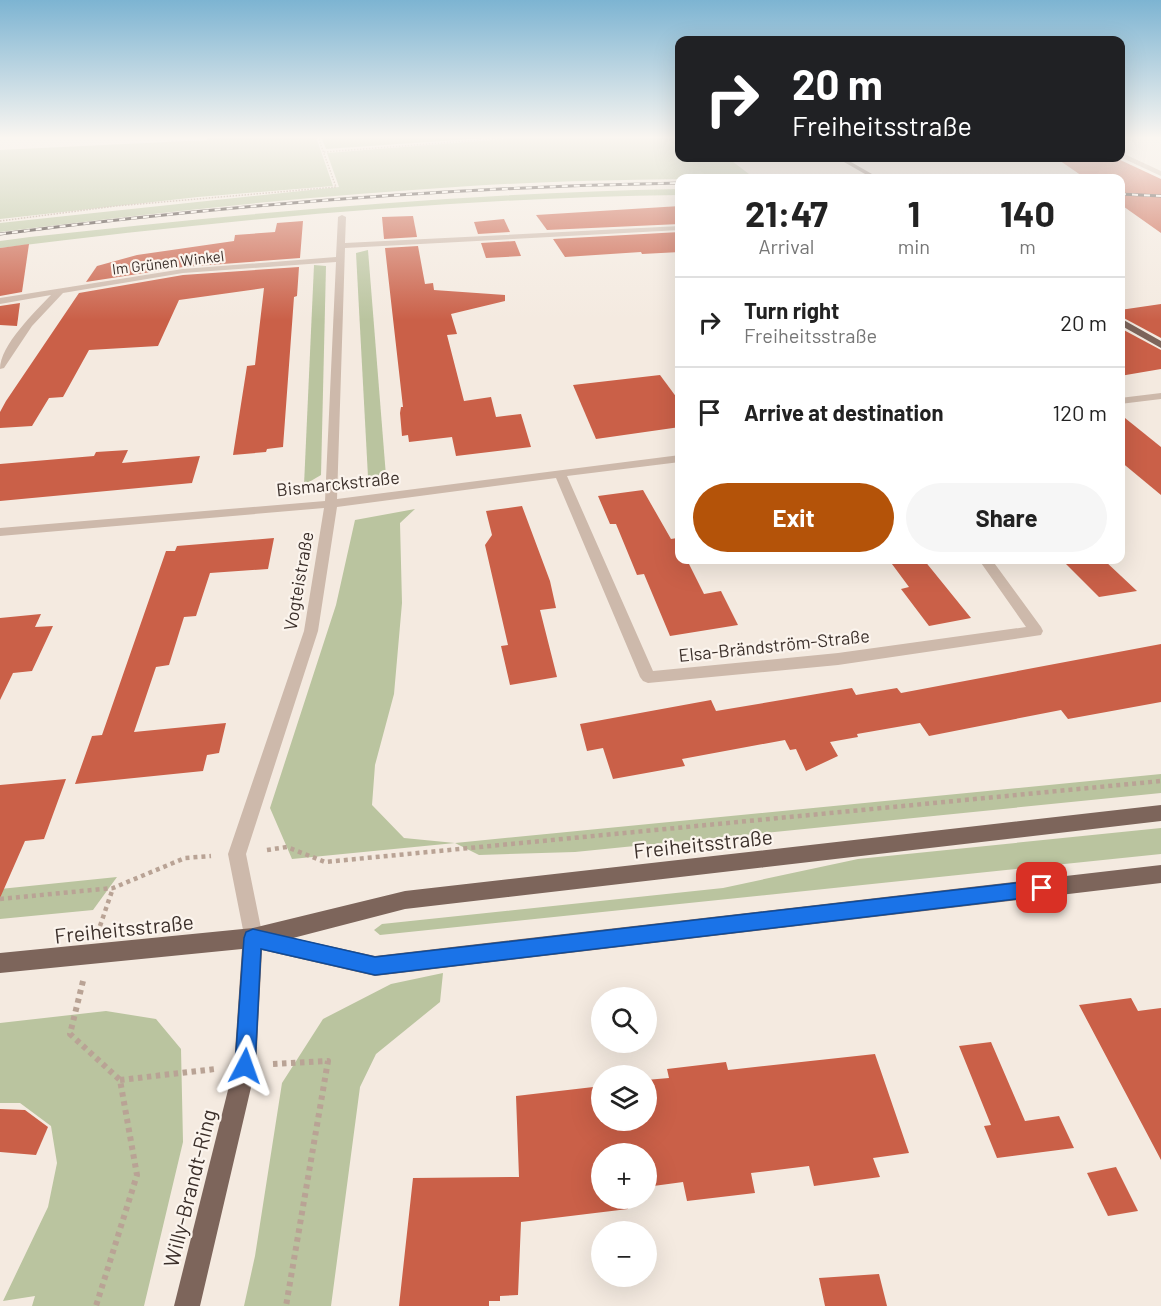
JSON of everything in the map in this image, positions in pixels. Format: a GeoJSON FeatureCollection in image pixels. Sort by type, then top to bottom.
{"type":"FeatureCollection","features":[{"type":"Feature","properties":{"kind":"main road"},"geometry":{"type":"LineString","coordinates":[[1125,324],[1161,345]]}},
{"type":"Feature","properties":{"kind":"main road","name":"Freiheitsstraße"},"geometry":{"type":"LineString","coordinates":[[0,963],[253,938],[405,900],[1161,813]]}},
{"type":"Feature","properties":{"kind":"main road","name":"Freiheitsstraße"},"geometry":{"type":"LineString","coordinates":[[253,938],[375,966],[1161,874]]}},
{"type":"Feature","properties":{"kind":"main road","name":"Willy-Brandt-Ring"},"geometry":{"type":"LineString","coordinates":[[187,1306],[245,1066],[253,938]]}},
{"type":"Feature","properties":{"kind":"street","name":"Vogteistraße"},"geometry":{"type":"LineString","coordinates":[[253,938],[237,854],[311,632],[331,504],[342,218]]}},
{"type":"Feature","properties":{"kind":"street"},"geometry":{"type":"LineString","coordinates":[[341,246],[675,228]]}},
{"type":"Feature","properties":{"kind":"street","name":"Im Grünen Winkel"},"geometry":{"type":"LineString","coordinates":[[0,301],[183,272],[340,259]]}},
{"type":"Feature","properties":{"kind":"street"},"geometry":{"type":"LineString","coordinates":[[0,366],[30,324],[60,291]]}},
{"type":"Feature","properties":{"kind":"street"},"geometry":{"type":"LineString","coordinates":[[1125,400],[1161,396]]}},
{"type":"Feature","properties":{"kind":"street","name":"Bismarckstraße"},"geometry":{"type":"LineString","coordinates":[[0,532],[331,504],[675,459]]}},
{"type":"Feature","properties":{"kind":"street","name":"Elsa-Brändström-Straße"},"geometry":{"type":"LineString","coordinates":[[560,474],[648,677],[838,659],[1036,631],[988,564]]}},
{"type":"Feature","properties":{"kind":"path"},"geometry":{"type":"LineString","coordinates":[[0,221],[128,205],[210,198]]}},
{"type":"Feature","properties":{"kind":"path"},"geometry":{"type":"LineString","coordinates":[[0,899],[113,888],[186,858],[287,847],[325,862],[1161,781]]}},
{"type":"Feature","properties":{"kind":"path"},"geometry":{"type":"LineString","coordinates":[[96,1306],[137,1175],[120,1080],[70,1034],[89,956],[113,888]]}},
{"type":"Feature","properties":{"kind":"path"},"geometry":{"type":"LineString","coordinates":[[286,1306],[328,1061]]}},
{"type":"Feature","properties":{"kind":"green space"},"geometry":{"type":"Polygon","coordinates":[[[0,198],[189,198],[0,219],[0,198]]]}},
{"type":"Feature","properties":{"kind":"green space"},"geometry":{"type":"Polygon","coordinates":[[[236,198],[318,198],[0,232],[0,223],[236,198]]]}},
{"type":"Feature","properties":{"kind":"green space"},"geometry":{"type":"Polygon","coordinates":[[[574,198],[339,212],[170,228],[0,248],[0,241],[30,237],[273,212],[436,200],[574,198]]]}},
{"type":"Feature","properties":{"kind":"green space"},"geometry":{"type":"Polygon","coordinates":[[[368,250],[386,476],[368,477],[356,253],[368,250]]]}},
{"type":"Feature","properties":{"kind":"green space"},"geometry":{"type":"Polygon","coordinates":[[[314,265],[326,266],[321,475],[304,485],[314,265]]]}},
{"type":"Feature","properties":{"kind":"green space"},"geometry":{"type":"Polygon","coordinates":[[[415,509],[400,523],[402,603],[394,694],[375,765],[372,805],[404,838],[455,843],[292,859],[270,808],[336,605],[355,520],[415,509]]]}},
{"type":"Feature","properties":{"kind":"green space"},"geometry":{"type":"Polygon","coordinates":[[[1161,774],[1161,793],[575,852],[479,855],[455,843],[1161,774]]]}},
{"type":"Feature","properties":{"kind":"green space"},"geometry":{"type":"Polygon","coordinates":[[[1161,828],[1161,854],[380,935],[374,930],[382,924],[723,888],[858,859],[1161,828]]]}},
{"type":"Feature","properties":{"kind":"green space"},"geometry":{"type":"Polygon","coordinates":[[[117,877],[93,910],[0,919],[0,889],[117,877]]]}},
{"type":"Feature","properties":{"kind":"green space"},"geometry":{"type":"Polygon","coordinates":[[[443,973],[440,1002],[376,1054],[360,1087],[331,1306],[244,1306],[255,1256],[282,1083],[323,1019],[391,984],[443,973]]]}},
{"type":"Feature","properties":{"kind":"green space"},"geometry":{"type":"Polygon","coordinates":[[[106,1011],[156,1019],[181,1049],[183,1142],[144,1306],[32,1306],[35,1296],[3,1301],[48,1207],[57,1163],[51,1126],[20,1103],[0,1103],[0,1023],[106,1011]]]}},
{"type":"Feature","properties":{"kind":"building"},"geometry":{"type":"Polygon","coordinates":[[[1125,198],[1161,198],[1161,233],[1125,208],[1125,198]]]}},
{"type":"Feature","properties":{"kind":"building"},"geometry":{"type":"Polygon","coordinates":[[[675,206],[675,224],[547,230],[536,215],[675,206]]]}},
{"type":"Feature","properties":{"kind":"building"},"geometry":{"type":"Polygon","coordinates":[[[413,216],[417,237],[384,239],[382,217],[413,216]]]}},
{"type":"Feature","properties":{"kind":"building"},"geometry":{"type":"Polygon","coordinates":[[[504,219],[510,232],[478,234],[474,222],[504,219]]]}},
{"type":"Feature","properties":{"kind":"building"},"geometry":{"type":"Polygon","coordinates":[[[303,221],[300,258],[183,267],[86,282],[97,266],[137,255],[234,241],[235,235],[275,232],[277,223],[303,221]]]}},
{"type":"Feature","properties":{"kind":"building"},"geometry":{"type":"Polygon","coordinates":[[[675,232],[675,252],[565,257],[553,239],[675,232]]]}},
{"type":"Feature","properties":{"kind":"building"},"geometry":{"type":"Polygon","coordinates":[[[515,241],[521,256],[486,258],[481,243],[515,241]]]}},
{"type":"Feature","properties":{"kind":"building"},"geometry":{"type":"Polygon","coordinates":[[[29,244],[22,292],[0,296],[0,248],[29,244]]]}},
{"type":"Feature","properties":{"kind":"building"},"geometry":{"type":"Polygon","coordinates":[[[418,246],[425,284],[433,283],[434,290],[505,295],[505,301],[451,314],[457,334],[447,335],[464,401],[491,397],[496,417],[521,414],[531,447],[456,456],[452,437],[409,442],[408,435],[402,436],[400,413],[403,407],[385,248],[418,246]]]}},
{"type":"Feature","properties":{"kind":"building"},"geometry":{"type":"Polygon","coordinates":[[[299,267],[297,296],[294,297],[283,447],[267,449],[266,452],[233,455],[247,366],[255,365],[264,288],[179,300],[158,346],[89,350],[63,397],[49,398],[32,426],[0,428],[0,412],[6,401],[79,293],[183,275],[299,267]]]}},
{"type":"Feature","properties":{"kind":"building"},"geometry":{"type":"Polygon","coordinates":[[[20,303],[17,326],[0,325],[0,306],[20,303]]]}},
{"type":"Feature","properties":{"kind":"building"},"geometry":{"type":"Polygon","coordinates":[[[1161,304],[1161,338],[1125,319],[1125,309],[1161,304]]]}},
{"type":"Feature","properties":{"kind":"building"},"geometry":{"type":"Polygon","coordinates":[[[1125,331],[1161,350],[1161,369],[1125,375],[1125,331]]]}},
{"type":"Feature","properties":{"kind":"building"},"geometry":{"type":"Polygon","coordinates":[[[660,375],[675,395],[675,428],[596,439],[573,385],[660,375]]]}},
{"type":"Feature","properties":{"kind":"building"},"geometry":{"type":"Polygon","coordinates":[[[1125,418],[1161,447],[1161,495],[1125,465],[1125,418]]]}},
{"type":"Feature","properties":{"kind":"building"},"geometry":{"type":"Polygon","coordinates":[[[128,450],[122,463],[200,456],[192,483],[0,501],[0,464],[94,456],[96,452],[128,450]]]}},
{"type":"Feature","properties":{"kind":"building"},"geometry":{"type":"Polygon","coordinates":[[[643,490],[671,539],[675,538],[675,564],[689,564],[704,594],[721,591],[738,625],[670,636],[644,574],[637,575],[616,524],[610,524],[598,496],[643,490]]]}},
{"type":"Feature","properties":{"kind":"building"},"geometry":{"type":"Polygon","coordinates":[[[522,506],[550,581],[556,608],[540,610],[557,677],[510,685],[501,646],[508,645],[485,545],[492,535],[486,511],[522,506]]]}},
{"type":"Feature","properties":{"kind":"building"},"geometry":{"type":"Polygon","coordinates":[[[274,538],[268,569],[210,573],[196,616],[184,617],[169,665],[156,667],[134,732],[226,723],[219,753],[207,755],[203,771],[75,784],[92,736],[102,735],[166,551],[175,551],[177,546],[274,538]]]}},
{"type":"Feature","properties":{"kind":"building"},"geometry":{"type":"Polygon","coordinates":[[[892,564],[927,564],[971,618],[929,626],[901,589],[909,587],[892,564]]]}},
{"type":"Feature","properties":{"kind":"building"},"geometry":{"type":"Polygon","coordinates":[[[1066,564],[1108,564],[1137,591],[1099,597],[1066,564]]]}},
{"type":"Feature","properties":{"kind":"building"},"geometry":{"type":"Polygon","coordinates":[[[41,614],[35,627],[53,626],[32,671],[13,673],[0,700],[0,618],[41,614]]]}},
{"type":"Feature","properties":{"kind":"building"},"geometry":{"type":"Polygon","coordinates":[[[1161,644],[1161,702],[1068,719],[1061,710],[929,736],[920,723],[857,734],[858,737],[830,742],[838,756],[806,771],[796,749],[790,750],[785,740],[682,759],[685,766],[613,779],[603,748],[587,751],[580,724],[711,700],[716,711],[852,688],[856,695],[897,688],[901,693],[1161,644]]]}},
{"type":"Feature","properties":{"kind":"building"},"geometry":{"type":"Polygon","coordinates":[[[66,779],[44,839],[25,841],[0,898],[0,785],[66,779]]]}},
{"type":"Feature","properties":{"kind":"building"},"geometry":{"type":"Polygon","coordinates":[[[1131,998],[1138,1011],[1161,1008],[1161,1160],[1079,1005],[1131,998]]]}},
{"type":"Feature","properties":{"kind":"building"},"geometry":{"type":"Polygon","coordinates":[[[991,1042],[1025,1121],[1059,1116],[1074,1148],[997,1158],[984,1126],[991,1125],[959,1046],[991,1042]]]}},
{"type":"Feature","properties":{"kind":"building"},"geometry":{"type":"Polygon","coordinates":[[[875,1054],[909,1153],[873,1158],[880,1177],[814,1186],[809,1166],[751,1173],[755,1193],[687,1201],[683,1182],[657,1186],[657,1143],[591,1143],[591,1209],[628,1209],[521,1222],[518,1295],[500,1296],[500,1301],[489,1301],[489,1306],[399,1306],[413,1178],[519,1177],[516,1096],[591,1087],[591,1131],[657,1131],[657,1079],[669,1078],[667,1069],[726,1062],[728,1070],[875,1054]]]}},
{"type":"Feature","properties":{"kind":"building"},"geometry":{"type":"Polygon","coordinates":[[[0,1109],[25,1110],[48,1127],[36,1155],[0,1152],[0,1109]]]}},
{"type":"Feature","properties":{"kind":"building"},"geometry":{"type":"Polygon","coordinates":[[[1116,1167],[1138,1211],[1108,1216],[1087,1173],[1116,1167]]]}},
{"type":"Feature","properties":{"kind":"building"},"geometry":{"type":"Polygon","coordinates":[[[879,1274],[887,1306],[825,1306],[819,1278],[879,1274]]]}},
{"type":"Feature","properties":{"kind":"railway"},"geometry":{"type":"LineString","coordinates":[[0,234],[170,214],[354,198]]}},
{"type":"Feature","properties":{"kind":"route"},"geometry":{"type":"LineString","coordinates":[[245,1066],[253,938],[375,966],[1042,888]]}}]}
